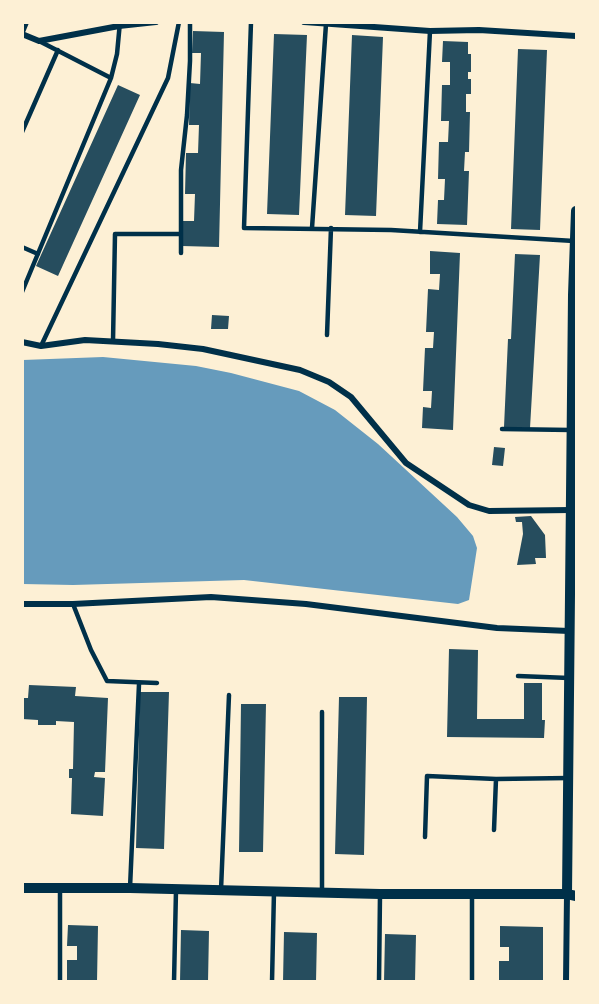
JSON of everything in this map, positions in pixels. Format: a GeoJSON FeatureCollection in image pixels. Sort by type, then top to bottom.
{"type":"FeatureCollection","features":[{"type":"Feature","properties":{"kind":"street"},"geometry":{"type":"LineString","coordinates":[[22,34],[39,41],[119,24],[156,22]]}},
{"type":"Feature","properties":{"kind":"street"},"geometry":{"type":"LineString","coordinates":[[304,22],[430,31],[479,30],[576,36]]}},
{"type":"Feature","properties":{"kind":"street"},"geometry":{"type":"LineString","coordinates":[[566,981],[572,895],[569,631],[573,573],[571,510],[576,211]]}},
{"type":"Feature","properties":{"kind":"street"},"geometry":{"type":"LineString","coordinates":[[22,342],[41,346],[85,340],[113,340],[203,349],[300,370],[329,382],[351,397],[406,464],[469,505],[489,511],[571,510]]}},
{"type":"Feature","properties":{"kind":"street"},"geometry":{"type":"LineString","coordinates":[[22,604],[73,604],[211,597],[306,604],[497,628],[569,631]]}},
{"type":"Feature","properties":{"kind":"street"},"geometry":{"type":"LineString","coordinates":[[22,888],[572,895]]}},
{"type":"Feature","properties":{"kind":"lane"},"geometry":{"type":"LineString","coordinates":[[22,34],[27,22]]}},
{"type":"Feature","properties":{"kind":"lane"},"geometry":{"type":"LineString","coordinates":[[41,346],[168,78],[179,22]]}},
{"type":"Feature","properties":{"kind":"lane"},"geometry":{"type":"LineString","coordinates":[[181,253],[181,170],[187,115],[190,22]]}},
{"type":"Feature","properties":{"kind":"lane"},"geometry":{"type":"LineString","coordinates":[[251,22],[244,228],[331,228],[574,241]]}},
{"type":"Feature","properties":{"kind":"lane"},"geometry":{"type":"LineString","coordinates":[[416,30],[418,22]]}},
{"type":"Feature","properties":{"kind":"lane"},"geometry":{"type":"LineString","coordinates":[[479,30],[480,22]]}},
{"type":"Feature","properties":{"kind":"lane"},"geometry":{"type":"LineString","coordinates":[[22,292],[111,78],[117,54],[119,24]]}},
{"type":"Feature","properties":{"kind":"lane"},"geometry":{"type":"LineString","coordinates":[[312,228],[326,24]]}},
{"type":"Feature","properties":{"kind":"lane"},"geometry":{"type":"LineString","coordinates":[[420,232],[430,31]]}},
{"type":"Feature","properties":{"kind":"lane"},"geometry":{"type":"LineString","coordinates":[[39,41],[111,78]]}},
{"type":"Feature","properties":{"kind":"lane"},"geometry":{"type":"LineString","coordinates":[[22,132],[58,50]]}},
{"type":"Feature","properties":{"kind":"lane"},"geometry":{"type":"LineString","coordinates":[[327,335],[331,228]]}},
{"type":"Feature","properties":{"kind":"lane"},"geometry":{"type":"LineString","coordinates":[[113,340],[115,234],[181,234]]}},
{"type":"Feature","properties":{"kind":"lane"},"geometry":{"type":"LineString","coordinates":[[22,247],[38,254]]}},
{"type":"Feature","properties":{"kind":"lane"},"geometry":{"type":"LineString","coordinates":[[502,429],[572,430]]}},
{"type":"Feature","properties":{"kind":"lane"},"geometry":{"type":"LineString","coordinates":[[73,604],[91,650],[107,681],[157,683]]}},
{"type":"Feature","properties":{"kind":"lane"},"geometry":{"type":"LineString","coordinates":[[518,676],[569,678]]}},
{"type":"Feature","properties":{"kind":"lane"},"geometry":{"type":"LineString","coordinates":[[130,888],[139,684]]}},
{"type":"Feature","properties":{"kind":"lane"},"geometry":{"type":"LineString","coordinates":[[221,890],[229,695]]}},
{"type":"Feature","properties":{"kind":"lane"},"geometry":{"type":"LineString","coordinates":[[322,712],[322,892]]}},
{"type":"Feature","properties":{"kind":"lane"},"geometry":{"type":"LineString","coordinates":[[425,837],[427,776],[496,779],[569,778]]}},
{"type":"Feature","properties":{"kind":"lane"},"geometry":{"type":"LineString","coordinates":[[494,830],[496,779]]}},
{"type":"Feature","properties":{"kind":"lane"},"geometry":{"type":"LineString","coordinates":[[60,888],[60,981]]}},
{"type":"Feature","properties":{"kind":"lane"},"geometry":{"type":"LineString","coordinates":[[174,981],[176,890]]}},
{"type":"Feature","properties":{"kind":"lane"},"geometry":{"type":"LineString","coordinates":[[272,981],[274,891]]}},
{"type":"Feature","properties":{"kind":"lane"},"geometry":{"type":"LineString","coordinates":[[379,981],[380,894]]}},
{"type":"Feature","properties":{"kind":"lane"},"geometry":{"type":"LineString","coordinates":[[472,894],[472,981]]}},
{"type":"Feature","properties":{"kind":"water"},"geometry":{"type":"Polygon","coordinates":[[[103,357],[196,366],[231,373],[299,391],[335,410],[378,444],[457,517],[473,536],[477,548],[469,600],[458,604],[244,580],[73,585],[23,584],[23,360],[103,357]]]}},
{"type":"Feature","properties":{"kind":"building"},"geometry":{"type":"Polygon","coordinates":[[[193,31],[224,32],[219,247],[182,246],[182,221],[194,221],[195,194],[185,194],[186,153],[198,153],[199,125],[189,125],[190,83],[200,84],[201,53],[192,53],[193,31]]]}},
{"type":"Feature","properties":{"kind":"building"},"geometry":{"type":"Polygon","coordinates":[[[274,34],[307,35],[299,215],[267,214],[274,34]]]}},
{"type":"Feature","properties":{"kind":"building"},"geometry":{"type":"Polygon","coordinates":[[[352,35],[383,37],[376,216],[345,215],[352,35]]]}},
{"type":"Feature","properties":{"kind":"building"},"geometry":{"type":"Polygon","coordinates":[[[443,41],[468,42],[468,54],[471,54],[471,72],[468,72],[468,79],[471,79],[471,94],[466,94],[466,112],[470,112],[469,152],[465,152],[464,171],[469,171],[467,225],[437,224],[438,200],[444,200],[445,179],[438,179],[439,142],[448,142],[449,121],[441,121],[442,85],[450,85],[450,62],[442,62],[443,41]]]}},
{"type":"Feature","properties":{"kind":"building"},"geometry":{"type":"Polygon","coordinates":[[[518,49],[547,50],[540,230],[511,229],[518,49]]]}},
{"type":"Feature","properties":{"kind":"building"},"geometry":{"type":"Polygon","coordinates":[[[118,85],[140,95],[58,276],[36,266],[118,85]]]}},
{"type":"Feature","properties":{"kind":"building"},"geometry":{"type":"Polygon","coordinates":[[[430,251],[460,253],[453,430],[422,428],[423,407],[431,408],[432,391],[423,391],[425,348],[433,348],[434,332],[426,332],[428,289],[439,290],[440,274],[430,274],[430,251]]]}},
{"type":"Feature","properties":{"kind":"building"},"geometry":{"type":"Polygon","coordinates":[[[515,254],[540,255],[530,428],[504,427],[515,254]]]}},
{"type":"Feature","properties":{"kind":"building"},"geometry":{"type":"Polygon","coordinates":[[[212,315],[229,316],[228,329],[211,329],[212,315]]]}},
{"type":"Feature","properties":{"kind":"building"},"geometry":{"type":"Polygon","coordinates":[[[494,447],[505,448],[503,466],[492,465],[494,447]]]}},
{"type":"Feature","properties":{"kind":"building"},"geometry":{"type":"Polygon","coordinates":[[[531,516],[545,535],[546,558],[535,558],[536,564],[517,565],[523,534],[522,522],[516,522],[515,517],[531,516]]]}},
{"type":"Feature","properties":{"kind":"building"},"geometry":{"type":"Polygon","coordinates":[[[449,649],[478,650],[477,719],[524,719],[524,683],[542,683],[544,738],[447,737],[449,649]]]}},
{"type":"Feature","properties":{"kind":"building"},"geometry":{"type":"Polygon","coordinates":[[[29,685],[76,687],[75,696],[108,698],[105,772],[95,772],[94,777],[105,778],[103,816],[71,814],[72,778],[69,778],[69,769],[73,769],[74,722],[56,721],[56,725],[38,725],[38,720],[22,719],[22,698],[28,698],[29,685]]]}},
{"type":"Feature","properties":{"kind":"building"},"geometry":{"type":"Polygon","coordinates":[[[140,692],[169,692],[164,849],[136,848],[140,692]]]}},
{"type":"Feature","properties":{"kind":"building"},"geometry":{"type":"Polygon","coordinates":[[[339,697],[367,697],[364,855],[335,854],[339,697]]]}},
{"type":"Feature","properties":{"kind":"building"},"geometry":{"type":"Polygon","coordinates":[[[241,704],[266,704],[263,852],[239,852],[241,704]]]}},
{"type":"Feature","properties":{"kind":"building"},"geometry":{"type":"Polygon","coordinates":[[[68,925],[98,926],[97,982],[67,982],[67,960],[77,960],[77,946],[67,946],[68,925]]]}},
{"type":"Feature","properties":{"kind":"building"},"geometry":{"type":"Polygon","coordinates":[[[500,926],[543,927],[543,982],[499,982],[499,961],[509,961],[509,947],[500,947],[500,926]]]}},
{"type":"Feature","properties":{"kind":"building"},"geometry":{"type":"Polygon","coordinates":[[[181,930],[209,931],[208,982],[180,982],[181,930]]]}},
{"type":"Feature","properties":{"kind":"building"},"geometry":{"type":"Polygon","coordinates":[[[284,932],[317,933],[316,982],[283,982],[284,932]]]}},
{"type":"Feature","properties":{"kind":"building"},"geometry":{"type":"Polygon","coordinates":[[[385,934],[416,935],[415,982],[384,982],[385,934]]]}}]}
